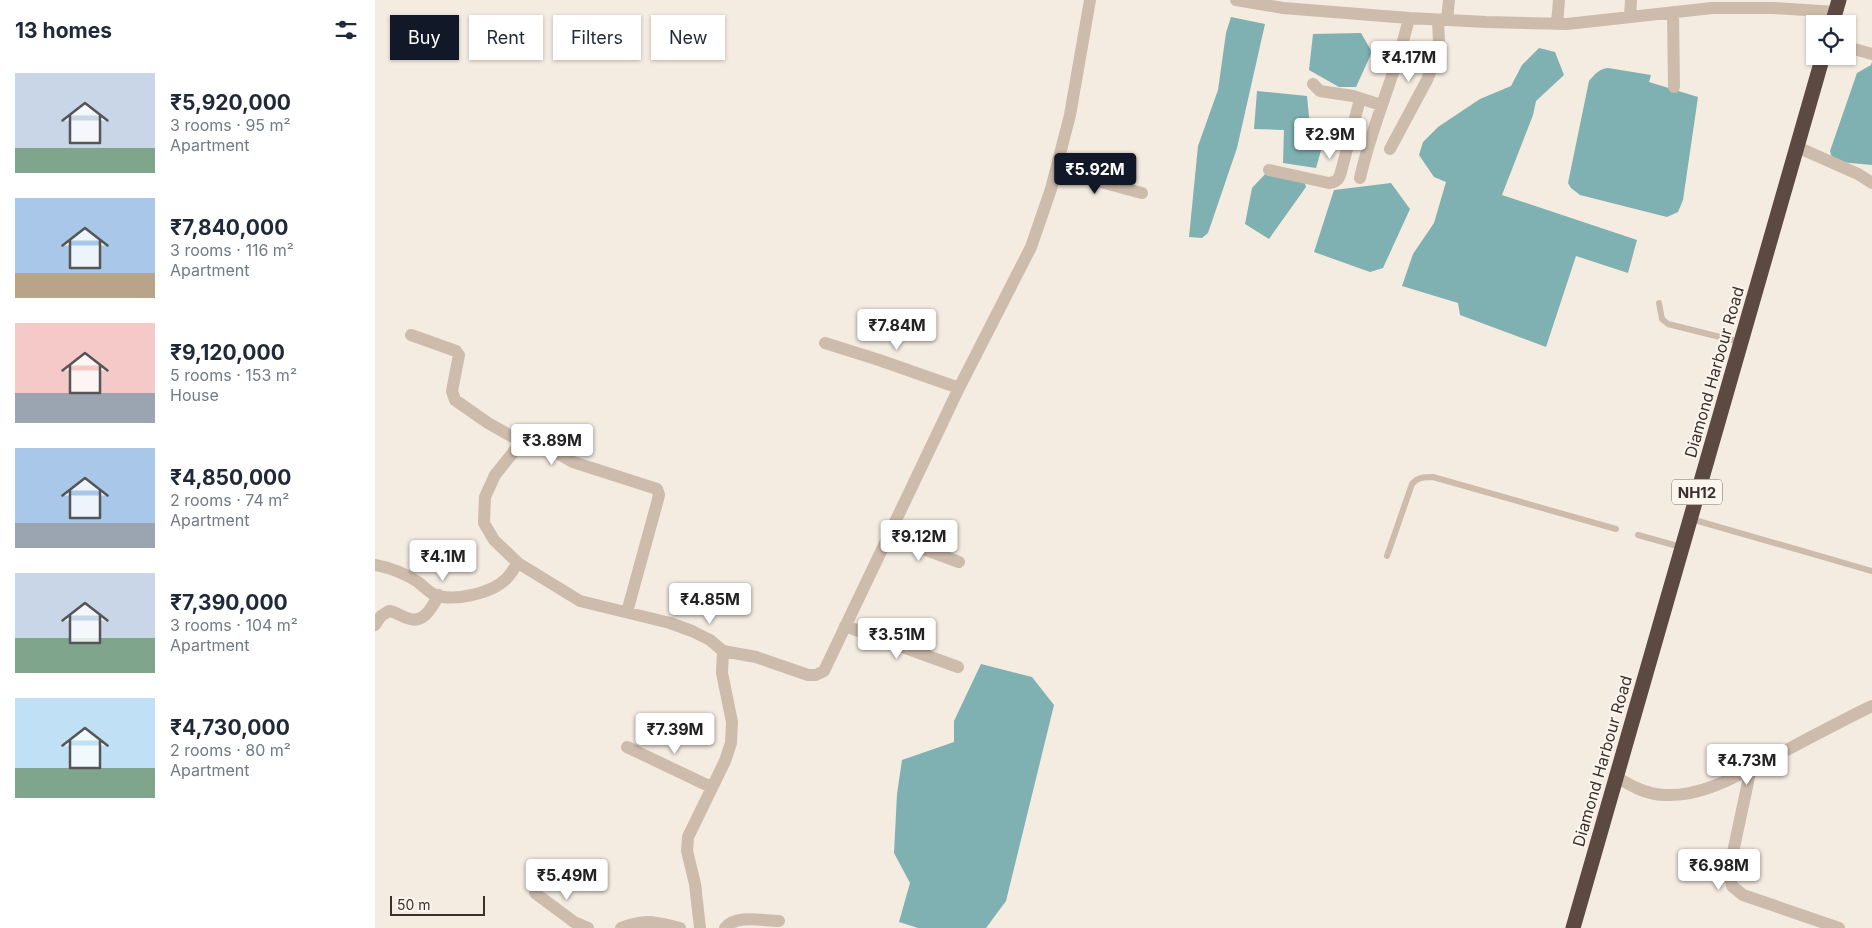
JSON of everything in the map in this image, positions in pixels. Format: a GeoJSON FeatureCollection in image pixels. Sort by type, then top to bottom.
{"type":"FeatureCollection","features":[{"type":"Feature","properties":{"kind":"highway","name":"Diamond Harbour Road"},"geometry":{"type":"LineString","coordinates":[[1573,928],[1615,776],[1820,65]]}},
{"type":"Feature","properties":{"kind":"street"},"geometry":{"type":"LineString","coordinates":[[523,440],[495,475],[485,497],[484,514],[484,524],[488,533],[518,563],[580,601],[670,623],[693,631],[710,640],[723,651],[756,657],[808,675],[817,675],[824,671],[959,388],[1031,247],[1056,170],[1071,115],[1089,0]]}},
{"type":"Feature","properties":{"kind":"street"},"geometry":{"type":"LineString","coordinates":[[1236,0],[1283,8],[1409,18],[1557,24],[1756,4],[1836,12]]}},
{"type":"Feature","properties":{"kind":"street"},"geometry":{"type":"LineString","coordinates":[[1390,148],[1427,80],[1435,60],[1449,0]]}},
{"type":"Feature","properties":{"kind":"street"},"geometry":{"type":"LineString","coordinates":[[1557,24],[1559,0]]}},
{"type":"Feature","properties":{"kind":"street"},"geometry":{"type":"LineString","coordinates":[[1630,18],[1631,0]]}},
{"type":"Feature","properties":{"kind":"street"},"geometry":{"type":"LineString","coordinates":[[1673,12],[1674,87]]}},
{"type":"Feature","properties":{"kind":"street"},"geometry":{"type":"LineString","coordinates":[[1359,178],[1367,147],[1399,56],[1409,18]]}},
{"type":"Feature","properties":{"kind":"street"},"geometry":{"type":"LineString","coordinates":[[1856,50],[1872,54]]}},
{"type":"Feature","properties":{"kind":"street"},"geometry":{"type":"LineString","coordinates":[[1313,84],[1320,91],[1360,98],[1381,105]]}},
{"type":"Feature","properties":{"kind":"street"},"geometry":{"type":"LineString","coordinates":[[1269,170],[1334,183],[1339,179],[1360,98]]}},
{"type":"Feature","properties":{"kind":"street"},"geometry":{"type":"LineString","coordinates":[[1797,147],[1858,174],[1872,183]]}},
{"type":"Feature","properties":{"kind":"street"},"geometry":{"type":"LineString","coordinates":[[1056,170],[1142,193]]}},
{"type":"Feature","properties":{"kind":"street"},"geometry":{"type":"LineString","coordinates":[[411,335],[456,351],[459,355],[452,391],[455,400],[488,423],[523,440],[552,450],[573,462],[657,489],[659,495],[627,612]]}},
{"type":"Feature","properties":{"kind":"street"},"geometry":{"type":"LineString","coordinates":[[825,343],[959,388]]}},
{"type":"Feature","properties":{"kind":"street"},"geometry":{"type":"LineString","coordinates":[[888,536],[959,562]]}},
{"type":"Feature","properties":{"kind":"street"},"geometry":{"type":"LineString","coordinates":[[375,565],[403,572],[433,594],[444,597],[470,596],[497,586],[506,579],[518,563]]}},
{"type":"Feature","properties":{"kind":"street"},"geometry":{"type":"LineString","coordinates":[[375,625],[381,616],[389,611],[408,619],[422,619],[439,596]]}},
{"type":"Feature","properties":{"kind":"street"},"geometry":{"type":"LineString","coordinates":[[845,626],[958,667]]}},
{"type":"Feature","properties":{"kind":"street"},"geometry":{"type":"LineString","coordinates":[[700,928],[695,884],[687,852],[688,837],[725,761],[731,743],[732,722],[722,673],[723,651]]}},
{"type":"Feature","properties":{"kind":"street"},"geometry":{"type":"LineString","coordinates":[[1615,776],[1641,791],[1663,795],[1683,794],[1710,788],[1872,706]]}},
{"type":"Feature","properties":{"kind":"street"},"geometry":{"type":"LineString","coordinates":[[627,747],[711,787]]}},
{"type":"Feature","properties":{"kind":"street"},"geometry":{"type":"LineString","coordinates":[[1751,768],[1729,870],[1732,886],[1743,895],[1839,928]]}},
{"type":"Feature","properties":{"kind":"street"},"geometry":{"type":"LineString","coordinates":[[535,893],[574,922],[588,928]]}},
{"type":"Feature","properties":{"kind":"street"},"geometry":{"type":"LineString","coordinates":[[621,928],[643,921],[680,928]]}},
{"type":"Feature","properties":{"kind":"street"},"geometry":{"type":"LineString","coordinates":[[725,928],[732,921],[779,921]]}},
{"type":"Feature","properties":{"kind":"lane"},"geometry":{"type":"LineString","coordinates":[[1659,303],[1662,319],[1668,324],[1741,342]]}},
{"type":"Feature","properties":{"kind":"lane"},"geometry":{"type":"LineString","coordinates":[[1387,556],[1412,484],[1416,479],[1423,477],[1443,480],[1616,529]]}},
{"type":"Feature","properties":{"kind":"lane"},"geometry":{"type":"LineString","coordinates":[[1689,518],[1872,571]]}},
{"type":"Feature","properties":{"kind":"lane"},"geometry":{"type":"LineString","coordinates":[[1638,535],[1681,547]]}},
{"type":"Feature","properties":{"kind":"water"},"geometry":{"type":"Polygon","coordinates":[[[1231,17],[1265,24],[1237,148],[1208,233],[1202,238],[1189,237],[1198,146],[1218,90],[1226,33],[1231,17]]]}},
{"type":"Feature","properties":{"kind":"water"},"geometry":{"type":"Polygon","coordinates":[[[1361,33],[1372,52],[1356,87],[1339,87],[1309,70],[1313,34],[1361,33]]]}},
{"type":"Feature","properties":{"kind":"water"},"geometry":{"type":"Polygon","coordinates":[[[1539,48],[1555,52],[1564,75],[1536,101],[1533,115],[1502,195],[1637,240],[1628,273],[1576,256],[1546,347],[1460,315],[1458,303],[1402,286],[1413,254],[1434,223],[1446,182],[1434,177],[1419,155],[1423,142],[1438,127],[1480,99],[1511,86],[1522,65],[1539,48]]]}},
{"type":"Feature","properties":{"kind":"water"},"geometry":{"type":"Polygon","coordinates":[[[1872,62],[1872,165],[1840,162],[1832,158],[1830,151],[1857,73],[1871,65],[1872,62]]]}},
{"type":"Feature","properties":{"kind":"water"},"geometry":{"type":"Polygon","coordinates":[[[1608,68],[1651,75],[1649,82],[1698,97],[1683,200],[1678,212],[1667,217],[1580,195],[1568,183],[1589,81],[1595,74],[1608,68]]]}},
{"type":"Feature","properties":{"kind":"water"},"geometry":{"type":"Polygon","coordinates":[[[1257,91],[1307,96],[1309,117],[1324,140],[1316,168],[1283,163],[1284,130],[1254,129],[1257,91]]]}},
{"type":"Feature","properties":{"kind":"water"},"geometry":{"type":"Polygon","coordinates":[[[1268,171],[1303,177],[1306,187],[1269,239],[1245,224],[1252,188],[1268,171]]]}},
{"type":"Feature","properties":{"kind":"water"},"geometry":{"type":"Polygon","coordinates":[[[1391,183],[1410,209],[1383,268],[1370,272],[1314,252],[1334,190],[1391,183]]]}},
{"type":"Feature","properties":{"kind":"water"},"geometry":{"type":"Polygon","coordinates":[[[981,664],[1032,677],[1054,705],[1006,901],[986,928],[918,928],[899,922],[910,883],[894,853],[897,794],[902,760],[954,742],[954,721],[981,664]]]}}]}
